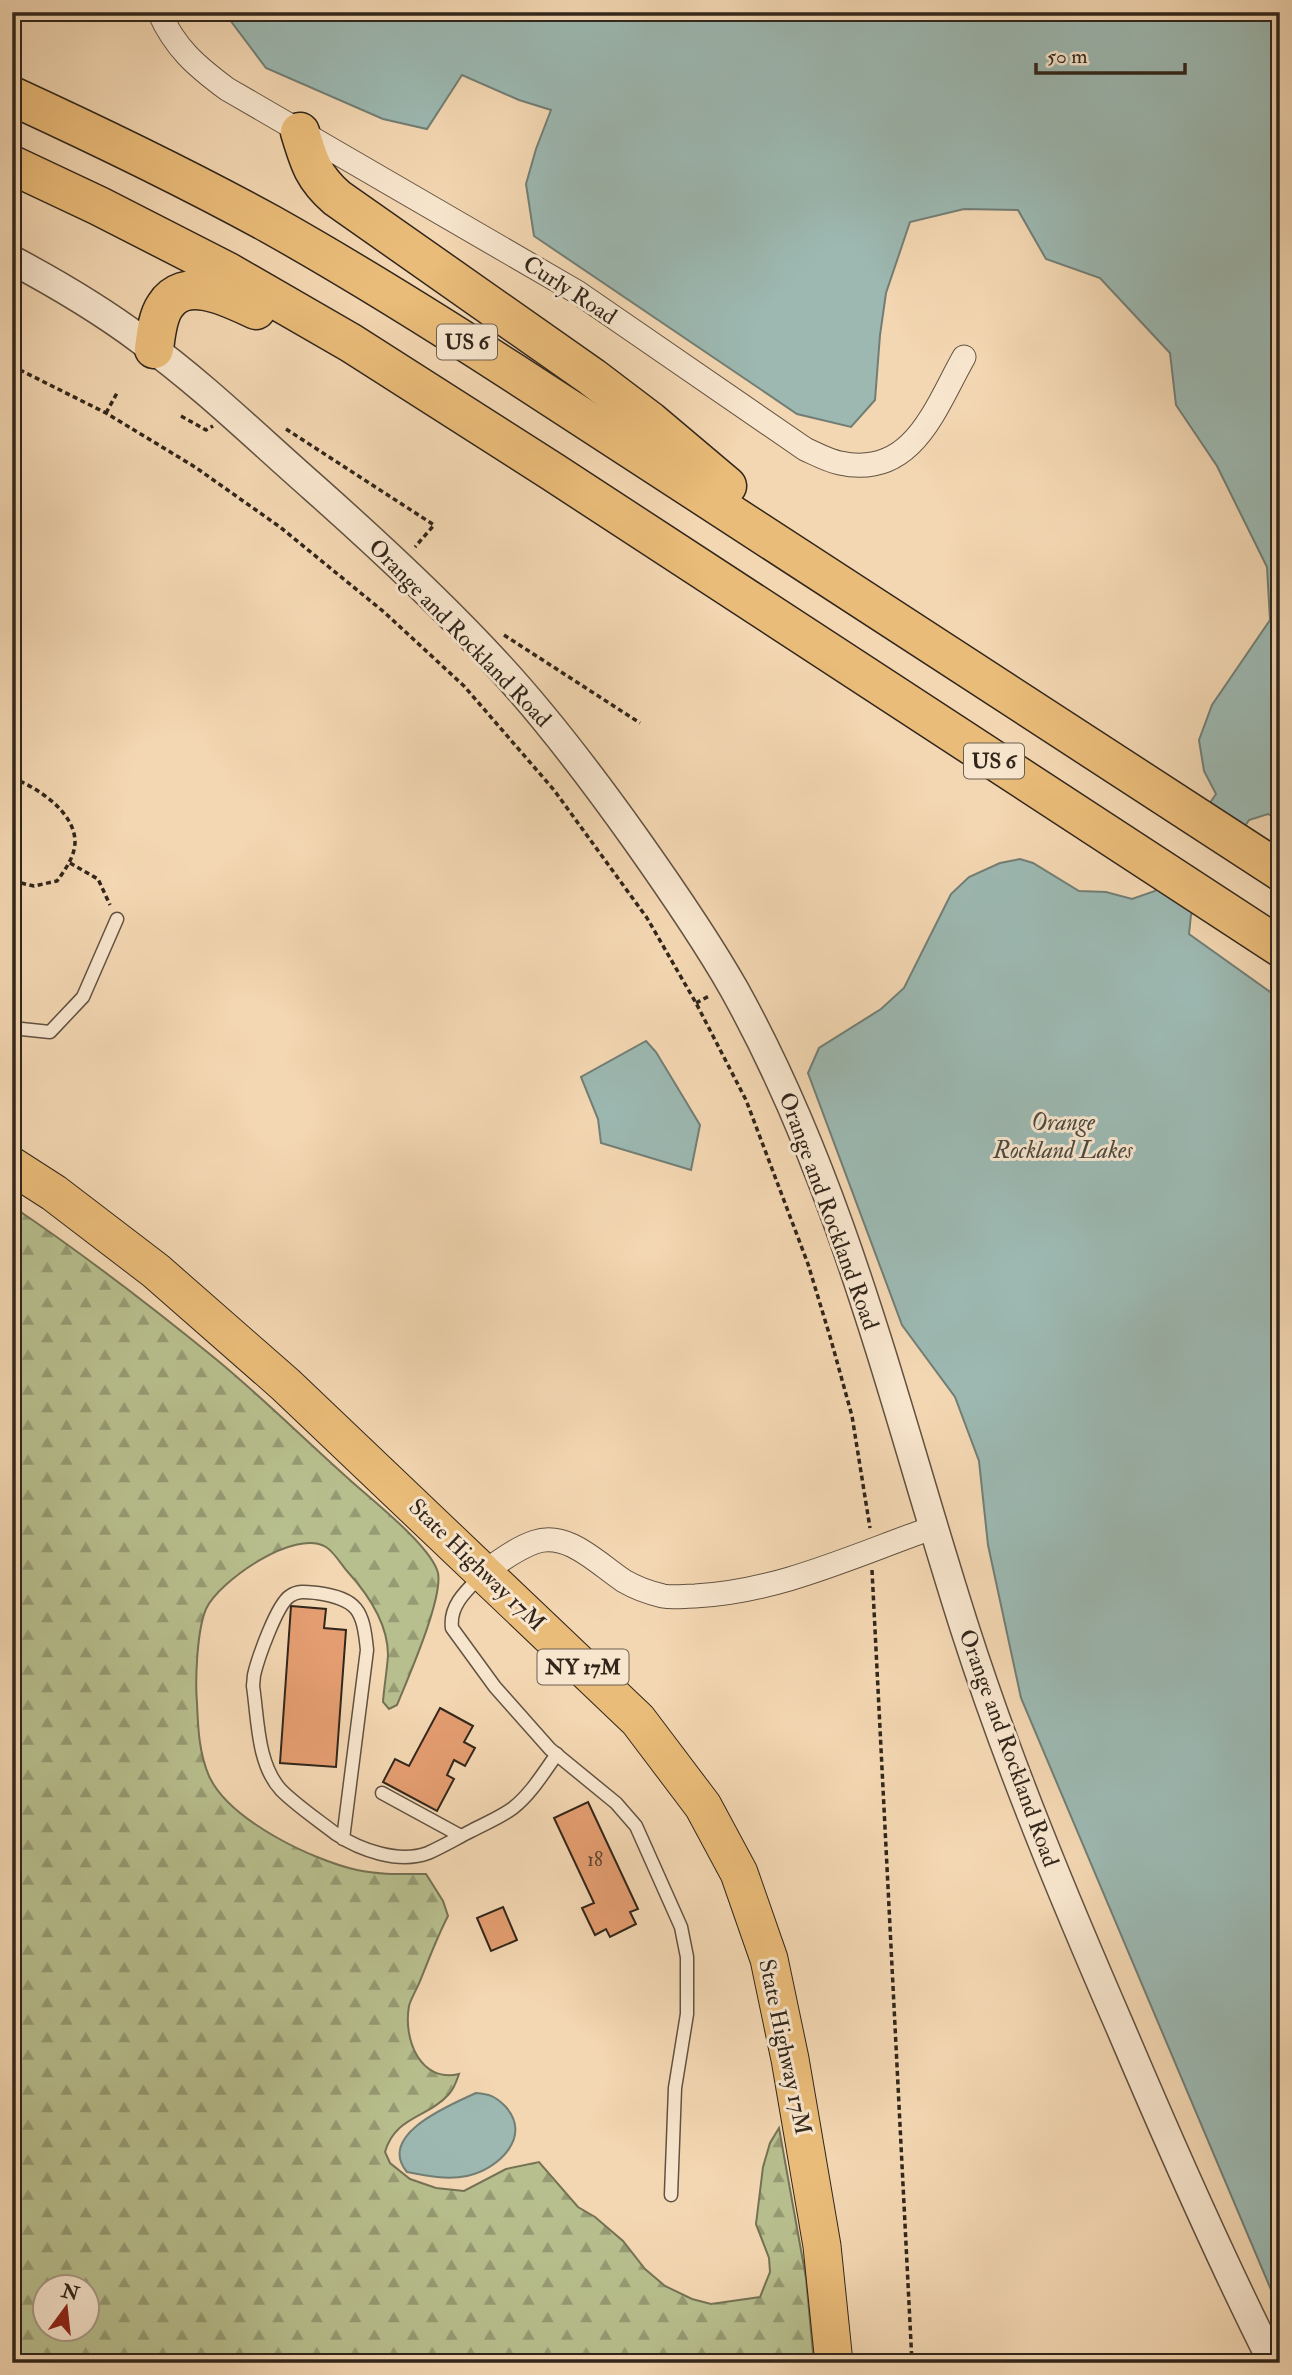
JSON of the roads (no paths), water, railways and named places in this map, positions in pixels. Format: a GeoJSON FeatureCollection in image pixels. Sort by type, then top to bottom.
{"type":"FeatureCollection","features":[{"type":"Feature","properties":{"kind":"highway","name":"US 6"},"geometry":{"type":"LineString","coordinates":[[12,96],[214,195],[391,295],[1267,863]]}},
{"type":"Feature","properties":{"kind":"highway"},"geometry":{"type":"LineString","coordinates":[[300,132],[312,171],[337,198],[621,399],[751,505],[814,548],[901,625]]}},
{"type":"Feature","properties":{"kind":"highway","name":"US 6"},"geometry":{"type":"LineString","coordinates":[[12,165],[162,237],[362,350],[1280,947]]}},
{"type":"Feature","properties":{"kind":"highway"},"geometry":{"type":"LineString","coordinates":[[154,349],[160,316],[169,300],[183,291],[201,290],[215,293],[271,318],[422,407],[553,472]]}},
{"type":"Feature","properties":{"kind":"main road","name":"State Highway 17M"},"geometry":{"type":"LineString","coordinates":[[12,1166],[54,1193],[156,1271],[286,1385],[638,1720],[703,1806],[739,1873],[769,1959],[790,2059],[822,2246],[834,2363]]}},
{"type":"Feature","properties":{"kind":"street","name":"Curly Road"},"geometry":{"type":"LineString","coordinates":[[159,12],[168,34],[193,63],[227,89],[577,292],[805,449],[839,463],[870,466],[894,459],[917,440],[964,356]]}},
{"type":"Feature","properties":{"kind":"street","name":"Orange and Rockland Road"},"geometry":{"type":"LineString","coordinates":[[12,260],[96,309],[154,349],[351,522],[485,651],[529,699],[587,771],[671,889],[731,985],[779,1078],[821,1179],[860,1290],[966,1631],[1055,1876],[1186,2180],[1273,2363]]}},
{"type":"Feature","properties":{"kind":"street"},"geometry":{"type":"LineString","coordinates":[[484,1572],[536,1542],[556,1539],[574,1546],[626,1582],[647,1591],[666,1597],[713,1595],[746,1591],[786,1581],[935,1527]]}},
{"type":"Feature","properties":{"kind":"lane"},"geometry":{"type":"LineString","coordinates":[[12,1028],[50,1032],[83,998],[117,919]]}},
{"type":"Feature","properties":{"kind":"lane"},"geometry":{"type":"LineString","coordinates":[[484,1572],[457,1603],[451,1621],[452,1629],[495,1687],[557,1754],[616,1803],[636,1826],[681,1927],[686,1944],[687,2014],[675,2088],[671,2195]]}},
{"type":"Feature","properties":{"kind":"lane"},"geometry":{"type":"LineString","coordinates":[[343,1839],[366,1662],[363,1624],[346,1599],[305,1592],[295,1593],[282,1603],[254,1675],[253,1686],[262,1749],[273,1780],[281,1790],[343,1839],[369,1852],[409,1856],[426,1854],[511,1810],[532,1788],[557,1754]]}},
{"type":"Feature","properties":{"kind":"lane"},"geometry":{"type":"LineString","coordinates":[[382,1793],[461,1836]]}},
{"type":"Feature","properties":{"kind":"water","name":"Orange Rockland Lakes"},"geometry":{"type":"Polygon","coordinates":[[[224,12],[1280,12],[1280,821],[1268,814],[1249,820],[1191,915],[1189,934],[1280,999],[1280,2311],[1021,1698],[988,1545],[979,1461],[955,1397],[902,1325],[808,1073],[819,1048],[881,1009],[904,988],[951,894],[969,877],[1000,863],[1020,859],[1033,863],[1079,891],[1106,892],[1132,899],[1155,891],[1181,845],[1216,794],[1204,771],[1199,740],[1212,705],[1270,620],[1267,567],[1217,466],[1176,405],[1170,353],[1100,278],[1046,259],[1018,210],[964,209],[910,222],[886,293],[875,400],[851,427],[797,414],[534,236],[526,184],[551,110],[519,100],[462,75],[427,129],[383,119],[266,68],[224,12]]]}},
{"type":"Feature","properties":{"kind":"water"},"geometry":{"type":"Polygon","coordinates":[[[646,1041],[656,1052],[700,1125],[691,1170],[601,1143],[598,1119],[581,1077],[646,1041]]]}},
{"type":"Feature","properties":{"kind":"water"},"geometry":{"type":"Polygon","coordinates":[[[476,2093],[495,2098],[513,2117],[514,2139],[508,2150],[490,2166],[467,2176],[444,2178],[407,2172],[400,2158],[401,2146],[408,2134],[420,2123],[476,2093]]]}}]}
